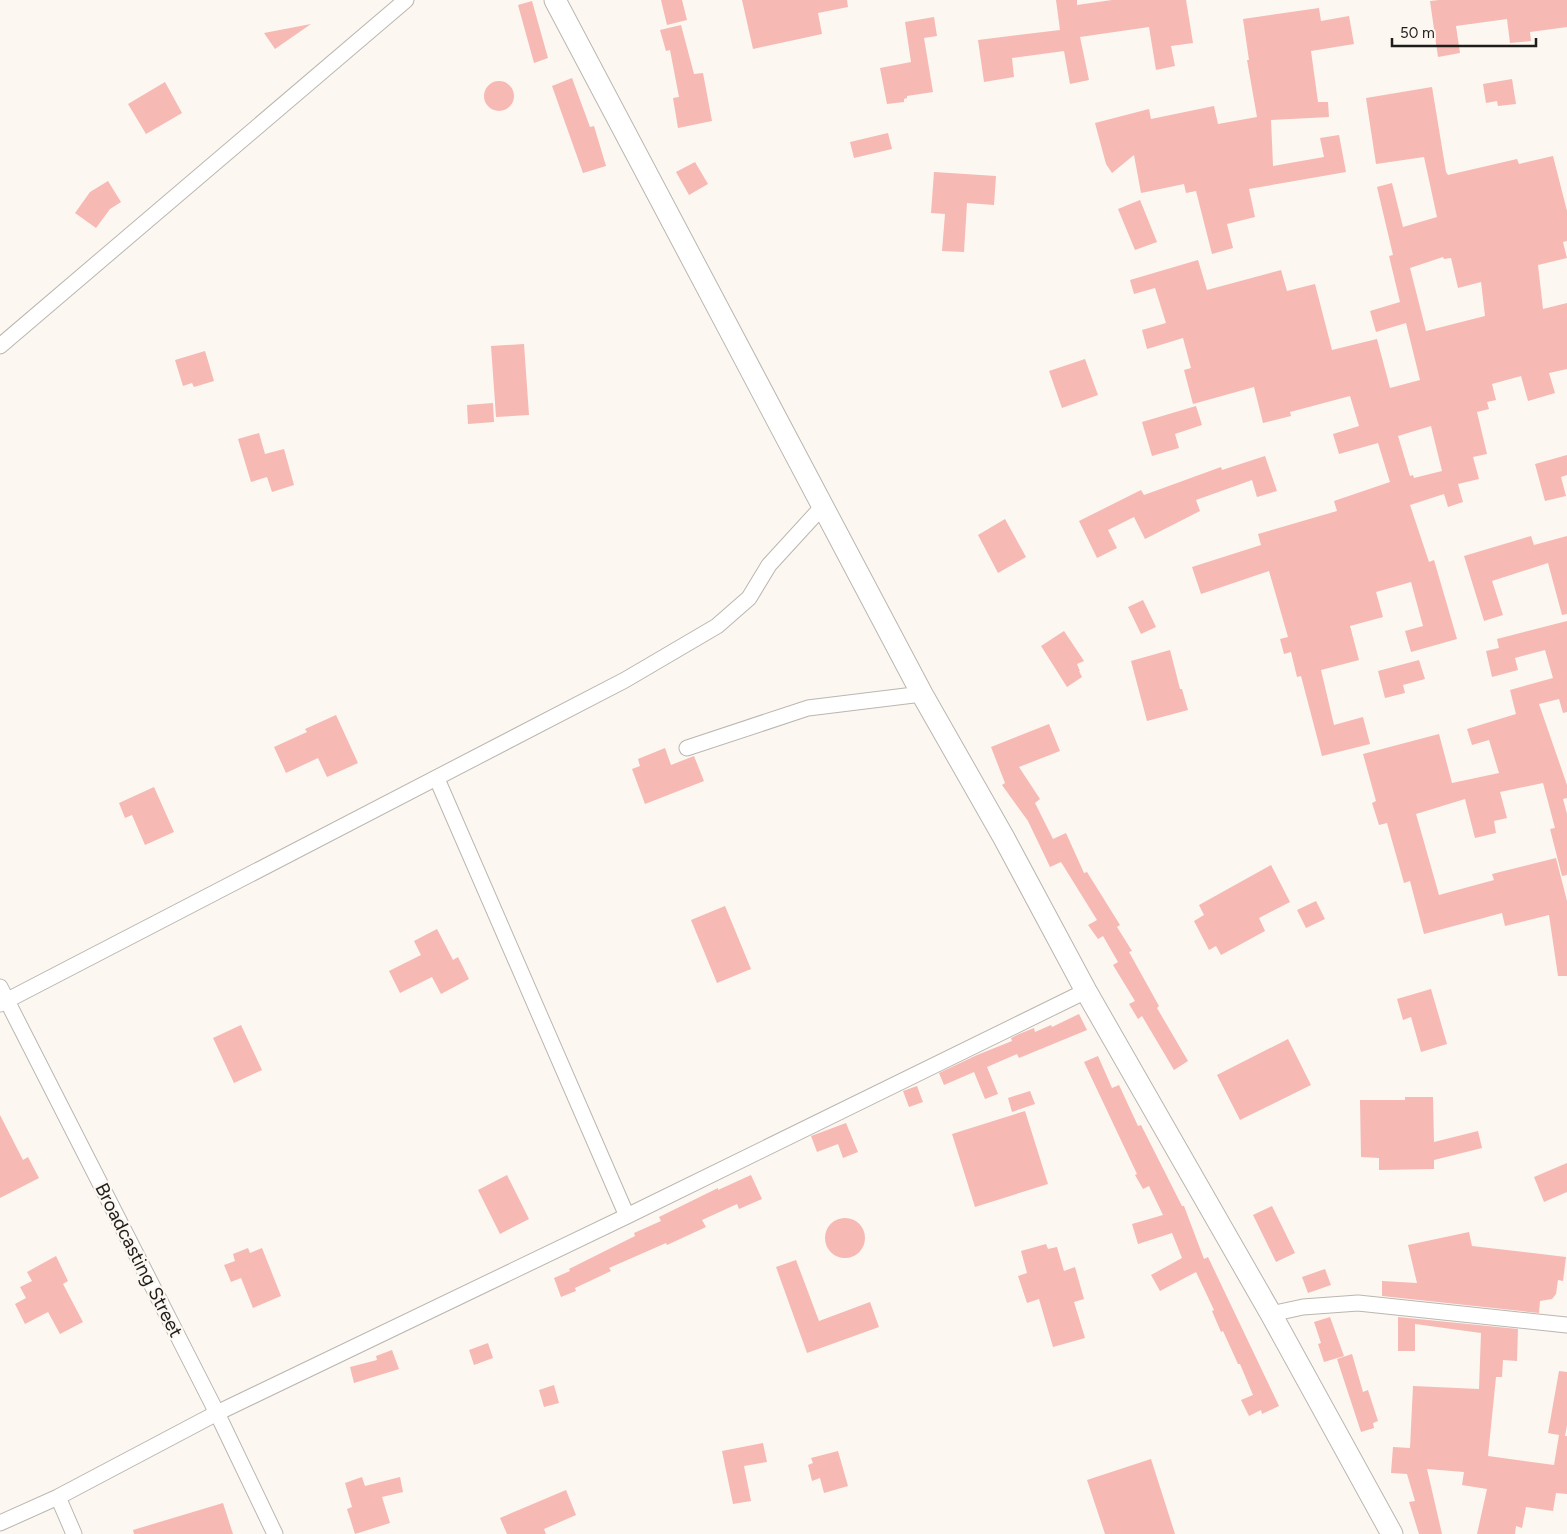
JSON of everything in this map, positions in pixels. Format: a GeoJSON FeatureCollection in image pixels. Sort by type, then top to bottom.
{"type":"FeatureCollection","features":[{"type":"Feature","properties":{"kind":"main road"},"geometry":{"type":"LineString","coordinates":[[555,0],[922,694],[1004,838],[1086,991],[1272,1314],[1392,1534]]}},
{"type":"Feature","properties":{"kind":"street"},"geometry":{"type":"LineString","coordinates":[[0,346],[406,0]]}},
{"type":"Feature","properties":{"kind":"street"},"geometry":{"type":"LineString","coordinates":[[2,997],[437,778],[625,680],[717,626],[749,598],[769,565],[823,506]]}},
{"type":"Feature","properties":{"kind":"street"},"geometry":{"type":"LineString","coordinates":[[687,748],[808,708],[922,694]]}},
{"type":"Feature","properties":{"kind":"street"},"geometry":{"type":"LineString","coordinates":[[437,778],[627,1216]]}},
{"type":"Feature","properties":{"kind":"street"},"geometry":{"type":"LineString","coordinates":[[0,1523],[58,1497],[217,1413],[627,1216],[1086,991]]}},
{"type":"Feature","properties":{"kind":"street","name":"Broadcasting Street"},"geometry":{"type":"LineString","coordinates":[[2,997],[217,1413],[275,1534]]}},
{"type":"Feature","properties":{"kind":"street"},"geometry":{"type":"LineString","coordinates":[[1272,1314],[1303,1307],[1358,1303],[1567,1325]]}},
{"type":"Feature","properties":{"kind":"street"},"geometry":{"type":"LineString","coordinates":[[58,1497],[74,1534]]}},
{"type":"Feature","properties":{"kind":"building"},"geometry":{"type":"Polygon","coordinates":[[[661,0],[682,0],[687,20],[667,25],[661,0]]]}},
{"type":"Feature","properties":{"kind":"building"},"geometry":{"type":"Polygon","coordinates":[[[742,0],[847,0],[848,7],[818,13],[822,34],[753,49],[742,0]]]}},
{"type":"Feature","properties":{"kind":"building"},"geometry":{"type":"Polygon","coordinates":[[[1056,0],[1077,0],[1077,5],[1112,0],[1186,0],[1193,43],[1171,46],[1175,66],[1156,70],[1149,27],[1080,37],[1089,80],[1070,84],[1064,51],[1012,58],[1014,77],[984,82],[978,40],[1060,30],[1056,0]]]}},
{"type":"Feature","properties":{"kind":"building"},"geometry":{"type":"Polygon","coordinates":[[[1567,0],[1567,27],[1530,32],[1531,41],[1510,43],[1507,19],[1456,26],[1460,53],[1438,57],[1430,1],[1567,0]]]}},
{"type":"Feature","properties":{"kind":"building"},"geometry":{"type":"Polygon","coordinates":[[[532,1],[548,58],[534,63],[518,5],[532,1]]]}},
{"type":"Feature","properties":{"kind":"building"},"geometry":{"type":"Polygon","coordinates":[[[1319,8],[1321,21],[1349,16],[1354,44],[1311,51],[1318,102],[1328,102],[1329,117],[1271,120],[1273,166],[1324,157],[1320,138],[1339,135],[1346,172],[1249,189],[1255,217],[1227,224],[1233,248],[1212,254],[1196,191],[1186,193],[1184,184],[1141,193],[1134,155],[1112,173],[1106,164],[1095,123],[1149,109],[1151,119],[1214,106],[1218,124],[1257,117],[1247,60],[1249,60],[1243,19],[1319,8]]]}},
{"type":"Feature","properties":{"kind":"building"},"geometry":{"type":"Polygon","coordinates":[[[934,17],[937,36],[924,38],[933,92],[907,96],[904,102],[887,104],[880,68],[911,62],[905,22],[934,17]]]}},
{"type":"Feature","properties":{"kind":"building"},"geometry":{"type":"Polygon","coordinates":[[[311,24],[275,49],[264,33],[311,24]]]}},
{"type":"Feature","properties":{"kind":"building"},"geometry":{"type":"Polygon","coordinates":[[[681,25],[694,74],[703,73],[712,121],[678,128],[673,98],[679,97],[670,50],[666,51],[660,30],[681,25]]]}},
{"type":"Feature","properties":{"kind":"building"},"geometry":{"type":"Polygon","coordinates":[[[572,78],[590,127],[594,126],[606,166],[583,173],[552,86],[572,78]]]}},
{"type":"Feature","properties":{"kind":"building"},"geometry":{"type":"Polygon","coordinates":[[[1512,79],[1516,104],[1498,106],[1497,101],[1486,103],[1483,84],[1512,79]]]}},
{"type":"Feature","properties":{"kind":"building"},"geometry":{"type":"Polygon","coordinates":[[[499,81],[510,85],[514,96],[510,107],[499,111],[488,107],[484,96],[488,85],[499,81]]]}},
{"type":"Feature","properties":{"kind":"building"},"geometry":{"type":"Polygon","coordinates":[[[165,82],[182,113],[146,134],[128,104],[165,82]]]}},
{"type":"Feature","properties":{"kind":"building"},"geometry":{"type":"Polygon","coordinates":[[[1432,87],[1448,175],[1517,159],[1519,164],[1553,156],[1567,211],[1567,241],[1563,242],[1567,258],[1538,265],[1543,309],[1567,303],[1567,369],[1549,373],[1555,393],[1528,401],[1521,376],[1492,384],[1496,400],[1487,402],[1489,409],[1477,412],[1487,454],[1473,457],[1479,479],[1458,484],[1463,502],[1448,507],[1444,494],[1410,505],[1429,562],[1434,560],[1457,639],[1411,652],[1405,631],[1423,626],[1411,582],[1376,592],[1383,617],[1350,626],[1359,660],[1321,670],[1334,725],[1363,717],[1370,744],[1322,756],[1301,676],[1297,677],[1291,652],[1284,654],[1280,639],[1288,637],[1269,571],[1201,594],[1192,567],[1261,545],[1258,534],[1337,511],[1334,501],[1390,482],[1378,443],[1339,454],[1333,434],[1359,426],[1350,396],[1290,412],[1291,416],[1263,423],[1254,387],[1193,404],[1184,370],[1191,368],[1183,338],[1147,349],[1142,330],[1166,323],[1155,288],[1134,294],[1130,280],[1198,260],[1207,290],[1281,270],[1287,291],[1315,284],[1332,350],[1377,339],[1390,388],[1420,380],[1406,323],[1376,332],[1370,311],[1400,302],[1389,256],[1393,255],[1377,187],[1392,183],[1403,227],[1437,217],[1424,157],[1376,164],[1366,98],[1432,87]],[[1443,257],[1410,268],[1426,331],[1485,316],[1481,282],[1458,288],[1451,258],[1444,259],[1443,257]],[[1431,426],[1398,436],[1410,476],[1413,475],[1414,478],[1442,471],[1431,426]]]}},
{"type":"Feature","properties":{"kind":"building"},"geometry":{"type":"Polygon","coordinates":[[[888,133],[892,149],[854,158],[850,142],[888,133]]]}},
{"type":"Feature","properties":{"kind":"building"},"geometry":{"type":"Polygon","coordinates":[[[695,162],[708,184],[689,195],[676,172],[695,162]]]}},
{"type":"Feature","properties":{"kind":"building"},"geometry":{"type":"Polygon","coordinates":[[[934,172],[996,176],[994,205],[967,203],[964,252],[942,251],[945,214],[931,213],[934,172]]]}},
{"type":"Feature","properties":{"kind":"building"},"geometry":{"type":"Polygon","coordinates":[[[108,181],[121,202],[110,209],[96,228],[75,213],[90,192],[108,181]]]}},
{"type":"Feature","properties":{"kind":"building"},"geometry":{"type":"Polygon","coordinates":[[[1140,200],[1157,242],[1135,250],[1118,209],[1140,200]]]}},
{"type":"Feature","properties":{"kind":"building"},"geometry":{"type":"Polygon","coordinates":[[[524,344],[529,415],[496,417],[491,346],[524,344]]]}},
{"type":"Feature","properties":{"kind":"building"},"geometry":{"type":"Polygon","coordinates":[[[205,351],[214,381],[194,387],[192,383],[183,386],[175,360],[205,351]]]}},
{"type":"Feature","properties":{"kind":"building"},"geometry":{"type":"Polygon","coordinates":[[[1085,359],[1098,395],[1062,408],[1049,371],[1085,359]]]}},
{"type":"Feature","properties":{"kind":"building"},"geometry":{"type":"Polygon","coordinates":[[[493,403],[494,422],[468,424],[467,405],[493,403]]]}},
{"type":"Feature","properties":{"kind":"building"},"geometry":{"type":"Polygon","coordinates":[[[1196,406],[1202,425],[1175,434],[1179,448],[1152,456],[1142,422],[1196,406]]]}},
{"type":"Feature","properties":{"kind":"building"},"geometry":{"type":"Polygon","coordinates":[[[259,433],[265,454],[284,449],[294,485],[272,492],[267,477],[251,482],[238,439],[259,433]]]}},
{"type":"Feature","properties":{"kind":"building"},"geometry":{"type":"Polygon","coordinates":[[[1567,455],[1567,475],[1561,477],[1566,496],[1545,501],[1535,464],[1567,455]]]}},
{"type":"Feature","properties":{"kind":"building"},"geometry":{"type":"Polygon","coordinates":[[[1265,456],[1277,491],[1257,497],[1252,480],[1196,500],[1200,511],[1145,539],[1134,517],[1108,530],[1117,548],[1097,558],[1079,521],[1141,490],[1144,495],[1221,467],[1222,470],[1265,456]]]}},
{"type":"Feature","properties":{"kind":"building"},"geometry":{"type":"Polygon","coordinates":[[[1005,519],[1026,557],[998,573],[978,535],[1005,519]]]}},
{"type":"Feature","properties":{"kind":"building"},"geometry":{"type":"Polygon","coordinates":[[[1531,536],[1534,545],[1567,536],[1567,614],[1562,615],[1548,563],[1492,581],[1503,615],[1484,621],[1464,556],[1531,536]]]}},
{"type":"Feature","properties":{"kind":"building"},"geometry":{"type":"Polygon","coordinates":[[[1143,600],[1156,627],[1141,634],[1128,607],[1143,600]]]}},
{"type":"Feature","properties":{"kind":"building"},"geometry":{"type":"Polygon","coordinates":[[[1567,621],[1567,712],[1563,713],[1559,699],[1539,704],[1567,785],[1567,798],[1563,799],[1567,814],[1567,875],[1562,876],[1550,829],[1555,828],[1543,783],[1500,792],[1507,818],[1494,821],[1496,833],[1475,838],[1465,799],[1416,814],[1439,895],[1494,880],[1492,874],[1556,858],[1567,901],[1567,976],[1558,976],[1549,915],[1505,926],[1502,913],[1424,934],[1410,881],[1404,883],[1387,823],[1379,825],[1372,803],[1376,801],[1363,754],[1439,734],[1452,783],[1499,773],[1489,740],[1472,745],[1467,729],[1516,714],[1510,690],[1553,678],[1545,650],[1515,658],[1518,670],[1492,677],[1486,651],[1499,648],[1497,639],[1567,621]]]}},
{"type":"Feature","properties":{"kind":"building"},"geometry":{"type":"Polygon","coordinates":[[[1064,631],[1084,661],[1077,664],[1082,677],[1067,687],[1041,646],[1064,631]]]}},
{"type":"Feature","properties":{"kind":"building"},"geometry":{"type":"Polygon","coordinates":[[[1170,650],[1180,689],[1182,689],[1188,710],[1147,721],[1131,661],[1170,650]]]}},
{"type":"Feature","properties":{"kind":"building"},"geometry":{"type":"Polygon","coordinates":[[[1419,660],[1425,679],[1403,685],[1405,693],[1385,698],[1378,671],[1419,660]]]}},
{"type":"Feature","properties":{"kind":"building"},"geometry":{"type":"Polygon","coordinates":[[[336,715],[358,763],[327,777],[318,758],[286,773],[274,747],[307,732],[305,729],[336,715]]]}},
{"type":"Feature","properties":{"kind":"building"},"geometry":{"type":"Polygon","coordinates":[[[1049,724],[1060,751],[1019,767],[1040,799],[1035,803],[1053,839],[1066,833],[1084,873],[1087,872],[1120,925],[1117,927],[1132,951],[1129,952],[1159,1006],[1157,1008],[1188,1061],[1174,1070],[1142,1016],[1138,1019],[1129,1004],[1135,1001],[1113,965],[1118,962],[1103,936],[1098,939],[1088,925],[1097,920],[1061,862],[1050,867],[1028,821],[1002,785],[1005,783],[991,747],[1049,724]]]}},
{"type":"Feature","properties":{"kind":"building"},"geometry":{"type":"Polygon","coordinates":[[[665,748],[671,765],[694,756],[704,781],[645,804],[632,769],[640,766],[638,759],[665,748]]]}},
{"type":"Feature","properties":{"kind":"building"},"geometry":{"type":"Polygon","coordinates":[[[154,787],[174,832],[145,845],[132,815],[125,818],[119,803],[154,787]]]}},
{"type":"Feature","properties":{"kind":"building"},"geometry":{"type":"Polygon","coordinates":[[[1271,865],[1290,902],[1259,918],[1265,931],[1221,955],[1216,946],[1209,950],[1194,921],[1204,915],[1199,905],[1271,865]]]}},
{"type":"Feature","properties":{"kind":"building"},"geometry":{"type":"Polygon","coordinates":[[[1316,901],[1325,919],[1306,928],[1297,910],[1316,901]]]}},
{"type":"Feature","properties":{"kind":"building"},"geometry":{"type":"Polygon","coordinates":[[[725,906],[751,969],[717,983],[691,920],[725,906]]]}},
{"type":"Feature","properties":{"kind":"building"},"geometry":{"type":"Polygon","coordinates":[[[437,929],[453,960],[458,957],[469,979],[441,994],[432,977],[400,993],[389,971],[421,955],[414,941],[437,929]]]}},
{"type":"Feature","properties":{"kind":"building"},"geometry":{"type":"Polygon","coordinates":[[[1431,989],[1447,1044],[1421,1052],[1411,1017],[1403,1020],[1397,999],[1431,989]]]}},
{"type":"Feature","properties":{"kind":"building"},"geometry":{"type":"Polygon","coordinates":[[[1079,1014],[1087,1030],[1019,1058],[1017,1054],[987,1067],[998,1094],[985,1099],[974,1072],[944,1085],[939,1073],[1012,1041],[1011,1038],[1019,1034],[1034,1028],[1035,1032],[1051,1025],[1052,1027],[1079,1014]]]}},
{"type":"Feature","properties":{"kind":"building"},"geometry":{"type":"Polygon","coordinates":[[[241,1025],[262,1070],[234,1083],[213,1038],[241,1025]]]}},
{"type":"Feature","properties":{"kind":"building"},"geometry":{"type":"Polygon","coordinates":[[[1288,1039],[1311,1085],[1240,1120],[1217,1075],[1288,1039]]]}},
{"type":"Feature","properties":{"kind":"building"},"geometry":{"type":"Polygon","coordinates":[[[1098,1056],[1112,1088],[1119,1085],[1138,1126],[1141,1125],[1182,1206],[1184,1206],[1204,1259],[1208,1257],[1279,1406],[1262,1414],[1261,1410],[1249,1416],[1241,1400],[1253,1395],[1240,1364],[1238,1364],[1223,1331],[1221,1332],[1212,1311],[1214,1310],[1196,1272],[1160,1291],[1151,1275],[1182,1258],[1172,1233],[1138,1244],[1132,1224],[1163,1215],[1149,1186],[1143,1189],[1135,1175],[1137,1174],[1084,1062],[1098,1056]]]}},
{"type":"Feature","properties":{"kind":"building"},"geometry":{"type":"Polygon","coordinates":[[[917,1086],[923,1102],[909,1107],[903,1091],[917,1086]]]}},
{"type":"Feature","properties":{"kind":"building"},"geometry":{"type":"Polygon","coordinates":[[[1030,1091],[1035,1104],[1012,1112],[1008,1098],[1030,1091]]]}},
{"type":"Feature","properties":{"kind":"building"},"geometry":{"type":"Polygon","coordinates":[[[1405,1097],[1433,1097],[1434,1142],[1478,1131],[1482,1148],[1434,1160],[1434,1169],[1379,1170],[1379,1158],[1361,1157],[1360,1100],[1405,1100],[1405,1097]]]}},
{"type":"Feature","properties":{"kind":"building"},"geometry":{"type":"Polygon","coordinates":[[[1025,1111],[1048,1184],[975,1207],[952,1134],[1025,1111]]]}},
{"type":"Feature","properties":{"kind":"building"},"geometry":{"type":"Polygon","coordinates":[[[0,1115],[23,1160],[28,1157],[39,1178],[0,1198],[0,1115]]]}},
{"type":"Feature","properties":{"kind":"building"},"geometry":{"type":"Polygon","coordinates":[[[846,1123],[858,1152],[843,1158],[838,1144],[817,1152],[811,1136],[846,1123]]]}},
{"type":"Feature","properties":{"kind":"building"},"geometry":{"type":"Polygon","coordinates":[[[1567,1163],[1567,1192],[1544,1202],[1534,1177],[1567,1163]]]}},
{"type":"Feature","properties":{"kind":"building"},"geometry":{"type":"Polygon","coordinates":[[[507,1175],[529,1219],[500,1234],[478,1190],[507,1175]]]}},
{"type":"Feature","properties":{"kind":"building"},"geometry":{"type":"Polygon","coordinates":[[[751,1175],[762,1199],[739,1209],[737,1204],[702,1220],[706,1227],[609,1268],[611,1271],[575,1288],[576,1291],[561,1297],[554,1278],[635,1236],[634,1233],[661,1221],[659,1217],[718,1188],[718,1190],[751,1175]]]}},
{"type":"Feature","properties":{"kind":"building"},"geometry":{"type":"Polygon","coordinates":[[[1272,1206],[1295,1253],[1276,1262],[1253,1215],[1272,1206]]]}},
{"type":"Feature","properties":{"kind":"building"},"geometry":{"type":"Polygon","coordinates":[[[849,1218],[856,1221],[862,1227],[865,1238],[864,1246],[856,1255],[849,1258],[841,1258],[834,1255],[826,1246],[825,1234],[828,1227],[837,1219],[849,1218]]]}},
{"type":"Feature","properties":{"kind":"building"},"geometry":{"type":"Polygon","coordinates":[[[1469,1232],[1472,1246],[1566,1257],[1563,1281],[1558,1280],[1556,1294],[1552,1299],[1540,1301],[1539,1313],[1382,1296],[1382,1281],[1417,1283],[1408,1245],[1469,1232]]]}},
{"type":"Feature","properties":{"kind":"building"},"geometry":{"type":"Polygon","coordinates":[[[1046,1244],[1048,1249],[1057,1247],[1064,1271],[1075,1267],[1084,1299],[1074,1302],[1085,1338],[1053,1347],[1039,1299],[1027,1303],[1018,1276],[1027,1273],[1021,1251],[1046,1244]]]}},
{"type":"Feature","properties":{"kind":"building"},"geometry":{"type":"Polygon","coordinates":[[[248,1248],[250,1253],[262,1248],[281,1296],[253,1308],[241,1278],[231,1282],[224,1265],[235,1261],[233,1254],[248,1248]]]}},
{"type":"Feature","properties":{"kind":"building"},"geometry":{"type":"Polygon","coordinates":[[[56,1256],[68,1281],[63,1284],[83,1322],[60,1334],[48,1312],[25,1324],[15,1304],[26,1298],[20,1287],[32,1281],[27,1272],[56,1256]]]}},
{"type":"Feature","properties":{"kind":"building"},"geometry":{"type":"Polygon","coordinates":[[[796,1260],[819,1321],[870,1302],[879,1327],[807,1353],[776,1267],[796,1260]]]}},
{"type":"Feature","properties":{"kind":"building"},"geometry":{"type":"Polygon","coordinates":[[[1325,1269],[1331,1285],[1308,1293],[1302,1277],[1325,1269]]]}},
{"type":"Feature","properties":{"kind":"building"},"geometry":{"type":"Polygon","coordinates":[[[1330,1317],[1344,1356],[1324,1362],[1318,1344],[1321,1343],[1314,1322],[1330,1317]]]}},
{"type":"Feature","properties":{"kind":"building"},"geometry":{"type":"Polygon","coordinates":[[[1398,1317],[1518,1329],[1517,1361],[1503,1360],[1502,1377],[1496,1377],[1488,1456],[1554,1465],[1559,1435],[1548,1433],[1559,1371],[1567,1372],[1567,1425],[1565,1436],[1567,1436],[1567,1494],[1556,1493],[1553,1511],[1526,1507],[1522,1528],[1516,1526],[1515,1534],[1477,1534],[1487,1489],[1462,1485],[1464,1472],[1427,1469],[1442,1534],[1419,1534],[1409,1502],[1415,1501],[1407,1474],[1391,1473],[1393,1447],[1410,1448],[1413,1386],[1479,1389],[1481,1333],[1415,1324],[1415,1351],[1398,1351],[1398,1317]]]}},
{"type":"Feature","properties":{"kind":"building"},"geometry":{"type":"Polygon","coordinates":[[[488,1343],[493,1358],[474,1365],[469,1350],[488,1343]]]}},
{"type":"Feature","properties":{"kind":"building"},"geometry":{"type":"Polygon","coordinates":[[[392,1350],[399,1369],[354,1383],[350,1367],[377,1360],[376,1356],[392,1350]]]}},
{"type":"Feature","properties":{"kind":"building"},"geometry":{"type":"Polygon","coordinates":[[[1352,1354],[1363,1392],[1368,1390],[1378,1421],[1373,1423],[1374,1428],[1361,1432],[1337,1359],[1352,1354]]]}},
{"type":"Feature","properties":{"kind":"building"},"geometry":{"type":"Polygon","coordinates":[[[554,1385],[559,1403],[544,1407],[539,1390],[554,1385]]]}},
{"type":"Feature","properties":{"kind":"building"},"geometry":{"type":"Polygon","coordinates":[[[763,1443],[767,1462],[744,1466],[751,1501],[733,1504],[722,1451],[763,1443]]]}},
{"type":"Feature","properties":{"kind":"building"},"geometry":{"type":"Polygon","coordinates":[[[838,1451],[848,1486],[824,1493],[820,1478],[812,1481],[808,1465],[813,1463],[811,1458],[838,1451]]]}},
{"type":"Feature","properties":{"kind":"building"},"geometry":{"type":"Polygon","coordinates":[[[1151,1459],[1175,1534],[1105,1534],[1087,1480],[1151,1459]]]}},
{"type":"Feature","properties":{"kind":"building"},"geometry":{"type":"Polygon","coordinates":[[[362,1477],[365,1486],[400,1477],[403,1492],[382,1497],[390,1523],[355,1534],[347,1509],[352,1507],[345,1483],[362,1477]]]}},
{"type":"Feature","properties":{"kind":"building"},"geometry":{"type":"Polygon","coordinates":[[[566,1490],[576,1515],[544,1529],[546,1534],[507,1534],[500,1518],[566,1490]]]}},
{"type":"Feature","properties":{"kind":"building"},"geometry":{"type":"Polygon","coordinates":[[[223,1503],[233,1534],[134,1534],[133,1530],[223,1503]]]}}]}
